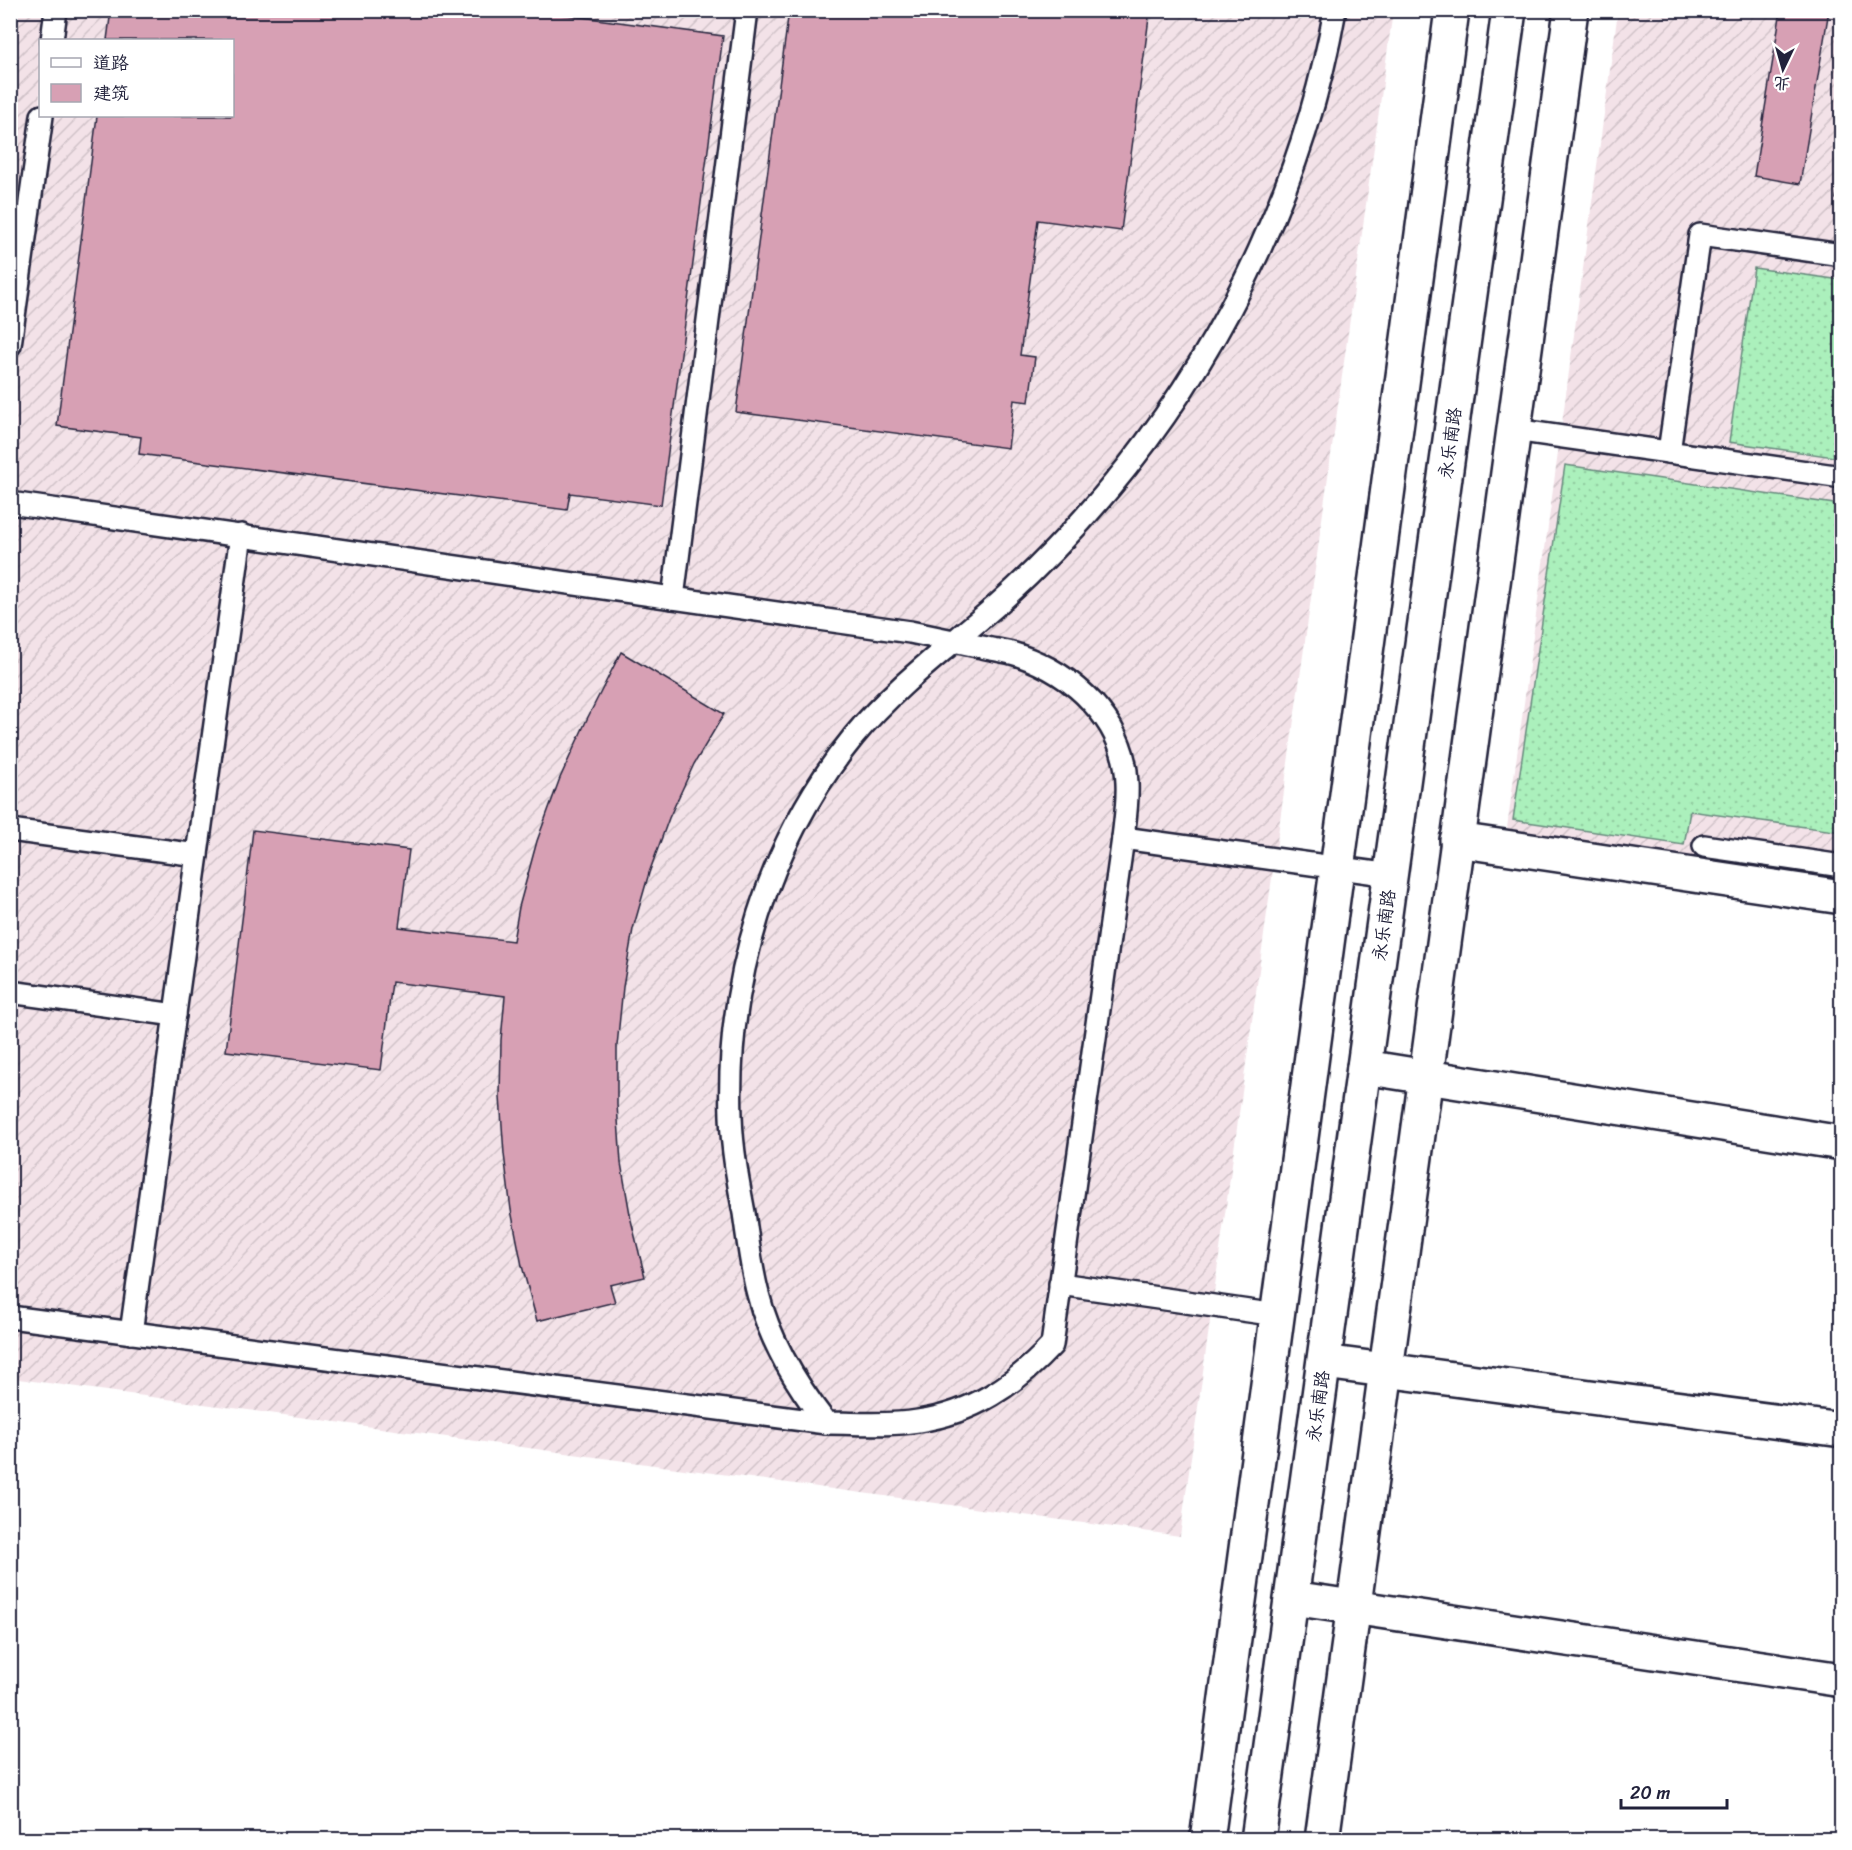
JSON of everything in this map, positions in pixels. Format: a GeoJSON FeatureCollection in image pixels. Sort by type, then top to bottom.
{"type":"FeatureCollection","features":[{"type":"Feature","properties":{"kind":"street"},"geometry":{"type":"LineString","coordinates":[[1207,1839],[1452,10]]}},
{"type":"Feature","properties":{"kind":"street","name":"永乐南路"},"geometry":{"type":"LineString","coordinates":[[1263,1839],[1292,1598],[1509,10]]}},
{"type":"Feature","properties":{"kind":"street"},"geometry":{"type":"LineString","coordinates":[[1322,1839],[1571,10]]}},
{"type":"Feature","properties":{"kind":"street"},"geometry":{"type":"LineString","coordinates":[[1457,840],[1842,897]]}},
{"type":"Feature","properties":{"kind":"street"},"geometry":{"type":"LineString","coordinates":[[1365,1067],[1842,1143]]}},
{"type":"Feature","properties":{"kind":"street"},"geometry":{"type":"LineString","coordinates":[[1324,1362],[1842,1430]]}},
{"type":"Feature","properties":{"kind":"street"},"geometry":{"type":"LineString","coordinates":[[1292,1598],[1842,1680]]}},
{"type":"Feature","properties":{"kind":"lane"},"geometry":{"type":"LineString","coordinates":[[52,39],[56,10]]}},
{"type":"Feature","properties":{"kind":"lane"},"geometry":{"type":"LineString","coordinates":[[673,598],[747,10]]}},
{"type":"Feature","properties":{"kind":"lane"},"geometry":{"type":"LineString","coordinates":[[826,1423],[802,1391],[768,1325],[757,1294],[736,1173],[731,1117],[735,1018],[754,925],[782,851],[803,811],[826,773],[854,736],[885,701],[1038,566],[1088,513],[1128,466],[1200,363],[1232,308],[1257,256],[1300,148],[1317,90],[1335,10]]}},
{"type":"Feature","properties":{"kind":"lane"},"geometry":{"type":"LineString","coordinates":[[10,345],[42,117]]}},
{"type":"Feature","properties":{"kind":"lane"},"geometry":{"type":"LineString","coordinates":[[1669,452],[1700,235],[1842,255]]}},
{"type":"Feature","properties":{"kind":"lane"},"geometry":{"type":"LineString","coordinates":[[1514,430],[1842,477]]}},
{"type":"Feature","properties":{"kind":"lane"},"geometry":{"type":"LineString","coordinates":[[10,503],[910,632],[1017,655],[1046,667],[1072,683],[1103,713],[1115,734],[1128,782],[1123,838],[1052,1345],[1030,1368],[1006,1387],[978,1403],[949,1414],[919,1421],[888,1424],[826,1423],[10,1317]]}},
{"type":"Feature","properties":{"kind":"lane"},"geometry":{"type":"LineString","coordinates":[[131,1333],[241,535]]}},
{"type":"Feature","properties":{"kind":"lane"},"geometry":{"type":"LineString","coordinates":[[10,830],[197,855]]}},
{"type":"Feature","properties":{"kind":"lane"},"geometry":{"type":"LineString","coordinates":[[1123,838],[1391,875]]}},
{"type":"Feature","properties":{"kind":"lane"},"geometry":{"type":"LineString","coordinates":[[1704,846],[1842,866]]}},
{"type":"Feature","properties":{"kind":"lane"},"geometry":{"type":"LineString","coordinates":[[10,992],[175,1015]]}},
{"type":"Feature","properties":{"kind":"lane"},"geometry":{"type":"LineString","coordinates":[[1060,1284],[1277,1315]]}},
{"type":"Feature","properties":{"kind":"shaded area"},"geometry":{"type":"Polygon","coordinates":[[[11,11],[1393,11],[1180,1536],[11,1378],[11,11]]]}},
{"type":"Feature","properties":{"kind":"shaded area"},"geometry":{"type":"Polygon","coordinates":[[[1618,11],[1841,11],[1841,892],[1505,843],[1618,11]]]}},
{"type":"Feature","properties":{"kind":"green space"},"geometry":{"type":"Polygon","coordinates":[[[1754,268],[1841,280],[1841,458],[1729,442],[1754,268]]]}},
{"type":"Feature","properties":{"kind":"green space"},"geometry":{"type":"Polygon","coordinates":[[[1565,465],[1841,505],[1841,832],[1690,811],[1684,845],[1513,820],[1565,465]]]}},
{"type":"Feature","properties":{"kind":"building"},"geometry":{"type":"Polygon","coordinates":[[[111,10],[529,10],[723,36],[661,505],[570,493],[567,510],[139,454],[141,437],[57,426],[97,117],[234,117],[234,39],[107,39],[111,10]]]}},
{"type":"Feature","properties":{"kind":"building"},"geometry":{"type":"Polygon","coordinates":[[[789,10],[1150,10],[1121,231],[1038,220],[1020,355],[1035,357],[1029,402],[1014,400],[1008,448],[736,412],[789,10]]]}},
{"type":"Feature","properties":{"kind":"building"},"geometry":{"type":"Polygon","coordinates":[[[1781,10],[1829,10],[1800,184],[1754,176],[1781,10]]]}},
{"type":"Feature","properties":{"kind":"building"},"geometry":{"type":"Polygon","coordinates":[[[1842,163],[1842,200],[1836,199],[1842,163]]]}},
{"type":"Feature","properties":{"kind":"building"},"geometry":{"type":"Polygon","coordinates":[[[621,652],[724,714],[694,764],[669,818],[649,873],[633,929],[623,987],[617,1046],[617,1105],[621,1163],[631,1220],[645,1277],[610,1285],[615,1302],[537,1321],[522,1266],[511,1210],[504,1154],[500,1097],[501,1040],[505,996],[392,982],[381,1070],[226,1051],[253,830],[409,850],[399,927],[513,941],[519,907],[537,841],[560,778],[621,652]]]}}]}
